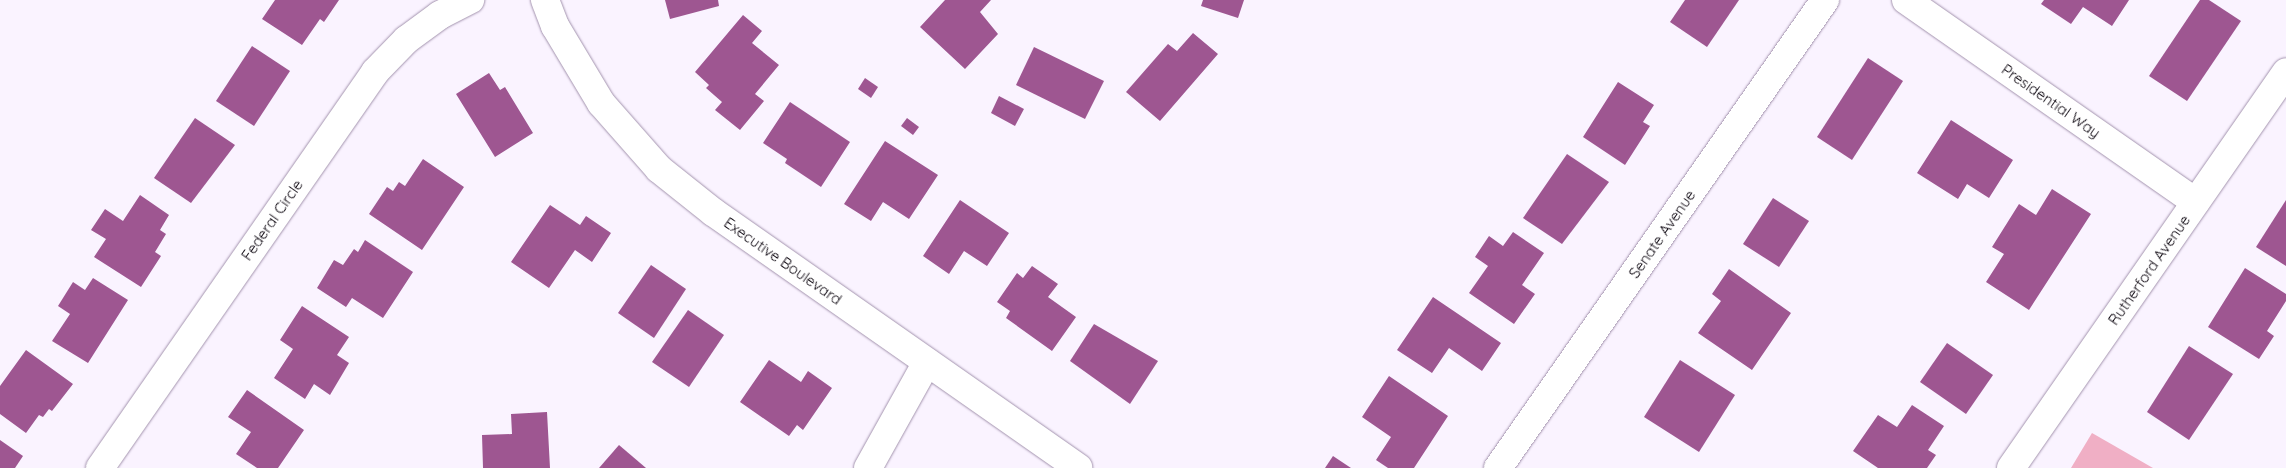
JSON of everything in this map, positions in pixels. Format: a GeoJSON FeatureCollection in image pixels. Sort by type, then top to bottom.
{"type":"FeatureCollection","features":[{"type":"Feature","properties":{"kind":"street","name":"Federal Circle"},"geometry":{"type":"LineString","coordinates":[[100,468],[375,72],[406,40],[440,15],[470,0]]}},
{"type":"Feature","properties":{"kind":"street","name":"Executive Boulevard"},"geometry":{"type":"LineString","coordinates":[[545,0],[555,26],[601,103],[659,169],[718,215],[1078,468]]}},
{"type":"Feature","properties":{"kind":"street","name":"Senate Avenue"},"geometry":{"type":"LineString","coordinates":[[1498,468],[1825,0]]}},
{"type":"Feature","properties":{"kind":"street","name":"Presidential Way"},"geometry":{"type":"LineString","coordinates":[[1906,0],[2196,202]]}},
{"type":"Feature","properties":{"kind":"street","name":"Rutherford Avenue"},"geometry":{"type":"LineString","coordinates":[[2010,468],[2286,72]]}},
{"type":"Feature","properties":{"kind":"street"},"geometry":{"type":"LineString","coordinates":[[868,468],[927,362]]}},
{"type":"Feature","properties":{"kind":"shaded area"},"geometry":{"type":"Polygon","coordinates":[[[2092,433],[2153,468],[2071,468],[2092,433]]]}},
{"type":"Feature","properties":{"kind":"building"},"geometry":{"type":"Polygon","coordinates":[[[275,0],[339,0],[324,22],[320,19],[302,45],[262,19],[275,0]]]}},
{"type":"Feature","properties":{"kind":"building"},"geometry":{"type":"Polygon","coordinates":[[[665,0],[718,0],[719,6],[670,19],[665,0]]]}},
{"type":"Feature","properties":{"kind":"building"},"geometry":{"type":"Polygon","coordinates":[[[945,0],[991,0],[980,12],[998,34],[965,69],[920,27],[945,0]]]}},
{"type":"Feature","properties":{"kind":"building"},"geometry":{"type":"Polygon","coordinates":[[[1203,0],[1244,0],[1238,18],[1201,6],[1203,0]]]}},
{"type":"Feature","properties":{"kind":"building"},"geometry":{"type":"Polygon","coordinates":[[[1685,0],[1739,0],[1707,47],[1670,22],[1685,0]]]}},
{"type":"Feature","properties":{"kind":"building"},"geometry":{"type":"Polygon","coordinates":[[[2044,0],[2129,0],[2112,26],[2083,7],[2071,24],[2041,4],[2044,0]]]}},
{"type":"Feature","properties":{"kind":"building"},"geometry":{"type":"Polygon","coordinates":[[[2200,0],[2209,0],[2241,21],[2187,101],[2149,76],[2200,0]]]}},
{"type":"Feature","properties":{"kind":"building"},"geometry":{"type":"Polygon","coordinates":[[[743,15],[762,31],[752,43],[779,65],[755,94],[764,101],[740,130],[715,110],[722,102],[706,88],[709,85],[695,72],[743,15]]]}},
{"type":"Feature","properties":{"kind":"building"},"geometry":{"type":"Polygon","coordinates":[[[1193,33],[1218,54],[1160,121],[1126,92],[1168,44],[1177,51],[1193,33]]]}},
{"type":"Feature","properties":{"kind":"building"},"geometry":{"type":"Polygon","coordinates":[[[252,46],[290,71],[254,126],[216,101],[252,46]]]}},
{"type":"Feature","properties":{"kind":"building"},"geometry":{"type":"Polygon","coordinates":[[[1034,47],[1104,81],[1085,119],[1016,85],[1034,47]]]}},
{"type":"Feature","properties":{"kind":"building"},"geometry":{"type":"Polygon","coordinates":[[[1868,58],[1903,81],[1852,160],[1817,137],[1868,58]]]}},
{"type":"Feature","properties":{"kind":"building"},"geometry":{"type":"Polygon","coordinates":[[[489,73],[500,90],[505,87],[533,133],[495,157],[456,94],[489,73]]]}},
{"type":"Feature","properties":{"kind":"building"},"geometry":{"type":"Polygon","coordinates":[[[865,78],[878,87],[871,98],[858,89],[865,78]]]}},
{"type":"Feature","properties":{"kind":"building"},"geometry":{"type":"Polygon","coordinates":[[[1618,82],[1654,105],[1643,122],[1650,126],[1625,165],[1583,137],[1618,82]]]}},
{"type":"Feature","properties":{"kind":"building"},"geometry":{"type":"Polygon","coordinates":[[[999,96],[1024,109],[1015,126],[991,113],[999,96]]]}},
{"type":"Feature","properties":{"kind":"building"},"geometry":{"type":"Polygon","coordinates":[[[790,102],[850,142],[821,187],[785,163],[787,159],[763,143],[790,102]]]}},
{"type":"Feature","properties":{"kind":"building"},"geometry":{"type":"Polygon","coordinates":[[[195,118],[235,145],[191,203],[154,178],[195,118]]]}},
{"type":"Feature","properties":{"kind":"building"},"geometry":{"type":"Polygon","coordinates":[[[907,118],[919,127],[913,135],[901,126],[907,118]]]}},
{"type":"Feature","properties":{"kind":"building"},"geometry":{"type":"Polygon","coordinates":[[[1951,120],[2013,160],[1989,198],[1967,184],[1958,199],[1917,173],[1951,120]]]}},
{"type":"Feature","properties":{"kind":"building"},"geometry":{"type":"Polygon","coordinates":[[[885,141],[938,175],[909,219],[883,202],[871,221],[844,204],[885,141]]]}},
{"type":"Feature","properties":{"kind":"building"},"geometry":{"type":"Polygon","coordinates":[[[1567,154],[1609,182],[1562,244],[1523,218],[1567,154]]]}},
{"type":"Feature","properties":{"kind":"building"},"geometry":{"type":"Polygon","coordinates":[[[423,159],[464,187],[422,250],[369,214],[387,187],[393,191],[399,182],[405,186],[423,159]]]}},
{"type":"Feature","properties":{"kind":"building"},"geometry":{"type":"Polygon","coordinates":[[[2052,189],[2091,214],[2029,310],[1986,282],[2004,254],[1992,247],[2019,204],[2036,215],[2052,189]]]}},
{"type":"Feature","properties":{"kind":"building"},"geometry":{"type":"Polygon","coordinates":[[[140,195],[169,215],[160,230],[166,234],[155,252],[161,256],[141,287],[94,257],[106,239],[91,230],[105,209],[123,221],[140,195]]]}},
{"type":"Feature","properties":{"kind":"building"},"geometry":{"type":"Polygon","coordinates":[[[1773,198],[1809,221],[1779,267],[1743,244],[1773,198]]]}},
{"type":"Feature","properties":{"kind":"building"},"geometry":{"type":"Polygon","coordinates":[[[960,200],[1009,233],[987,266],[964,251],[949,274],[923,256],[960,200]]]}},
{"type":"Feature","properties":{"kind":"building"},"geometry":{"type":"Polygon","coordinates":[[[2286,200],[2286,266],[2256,247],[2286,200]]]}},
{"type":"Feature","properties":{"kind":"building"},"geometry":{"type":"Polygon","coordinates":[[[550,205],[580,225],[586,216],[611,233],[592,262],[575,250],[549,288],[511,262],[550,205]]]}},
{"type":"Feature","properties":{"kind":"building"},"geometry":{"type":"Polygon","coordinates":[[[1513,232],[1544,253],[1522,285],[1535,294],[1514,324],[1469,293],[1488,266],[1475,257],[1489,236],[1503,246],[1513,232]]]}},
{"type":"Feature","properties":{"kind":"building"},"geometry":{"type":"Polygon","coordinates":[[[365,240],[413,272],[383,318],[352,298],[346,307],[317,288],[334,260],[343,265],[354,249],[358,252],[365,240]]]}},
{"type":"Feature","properties":{"kind":"building"},"geometry":{"type":"Polygon","coordinates":[[[651,265],[686,289],[654,338],[618,313],[651,265]]]}},
{"type":"Feature","properties":{"kind":"building"},"geometry":{"type":"Polygon","coordinates":[[[1032,266],[1058,284],[1048,297],[1076,317],[1052,351],[1006,318],[1010,311],[997,302],[1017,273],[1023,278],[1032,266]]]}},
{"type":"Feature","properties":{"kind":"building"},"geometry":{"type":"Polygon","coordinates":[[[2245,268],[2286,294],[2286,301],[2267,331],[2274,336],[2259,359],[2208,327],[2245,268]]]}},
{"type":"Feature","properties":{"kind":"building"},"geometry":{"type":"Polygon","coordinates":[[[1729,269],[1791,313],[1752,370],[1698,333],[1721,301],[1712,294],[1729,269]]]}},
{"type":"Feature","properties":{"kind":"building"},"geometry":{"type":"Polygon","coordinates":[[[93,278],[128,300],[88,363],[52,341],[70,314],[58,306],[73,282],[85,290],[93,278]]]}},
{"type":"Feature","properties":{"kind":"building"},"geometry":{"type":"Polygon","coordinates":[[[1433,297],[1501,343],[1482,371],[1449,348],[1432,373],[1397,350],[1433,297]]]}},
{"type":"Feature","properties":{"kind":"building"},"geometry":{"type":"Polygon","coordinates":[[[302,306],[349,337],[337,355],[349,363],[330,395],[314,384],[305,399],[274,378],[293,349],[280,340],[302,306]]]}},
{"type":"Feature","properties":{"kind":"building"},"geometry":{"type":"Polygon","coordinates":[[[688,310],[724,335],[689,387],[652,362],[688,310]]]}},
{"type":"Feature","properties":{"kind":"building"},"geometry":{"type":"Polygon","coordinates":[[[1094,324],[1158,361],[1130,404],[1070,361],[1094,324]]]}},
{"type":"Feature","properties":{"kind":"building"},"geometry":{"type":"Polygon","coordinates":[[[1947,343],[1993,375],[1966,414],[1920,382],[1947,343]]]}},
{"type":"Feature","properties":{"kind":"building"},"geometry":{"type":"Polygon","coordinates":[[[2189,346],[2233,374],[2189,440],[2147,412],[2189,346]]]}},
{"type":"Feature","properties":{"kind":"building"},"geometry":{"type":"Polygon","coordinates":[[[26,350],[73,384],[52,411],[49,409],[43,417],[39,415],[26,433],[0,414],[0,386],[26,350]]]}},
{"type":"Feature","properties":{"kind":"building"},"geometry":{"type":"Polygon","coordinates":[[[769,360],[801,382],[808,371],[832,388],[803,430],[797,425],[789,436],[740,402],[769,360]]]}},
{"type":"Feature","properties":{"kind":"building"},"geometry":{"type":"Polygon","coordinates":[[[1680,360],[1735,395],[1699,452],[1644,417],[1680,360]]]}},
{"type":"Feature","properties":{"kind":"building"},"geometry":{"type":"Polygon","coordinates":[[[1389,376],[1448,416],[1414,468],[1388,468],[1376,460],[1391,437],[1362,417],[1389,376]]]}},
{"type":"Feature","properties":{"kind":"building"},"geometry":{"type":"Polygon","coordinates":[[[247,390],[304,430],[278,468],[257,468],[236,454],[251,432],[228,417],[247,390]]]}},
{"type":"Feature","properties":{"kind":"building"},"geometry":{"type":"Polygon","coordinates":[[[1912,405],[1944,426],[1928,450],[1936,455],[1927,468],[1878,468],[1853,451],[1878,415],[1897,427],[1912,405]]]}},
{"type":"Feature","properties":{"kind":"building"},"geometry":{"type":"Polygon","coordinates":[[[547,412],[550,468],[483,468],[482,435],[512,434],[511,414],[547,412]]]}},
{"type":"Feature","properties":{"kind":"building"},"geometry":{"type":"Polygon","coordinates":[[[0,440],[23,456],[15,468],[0,468],[0,440]]]}},
{"type":"Feature","properties":{"kind":"building"},"geometry":{"type":"Polygon","coordinates":[[[619,445],[646,468],[599,468],[619,445]]]}},
{"type":"Feature","properties":{"kind":"building"},"geometry":{"type":"Polygon","coordinates":[[[1333,456],[1351,468],[1325,468],[1333,456]]]}}]}
